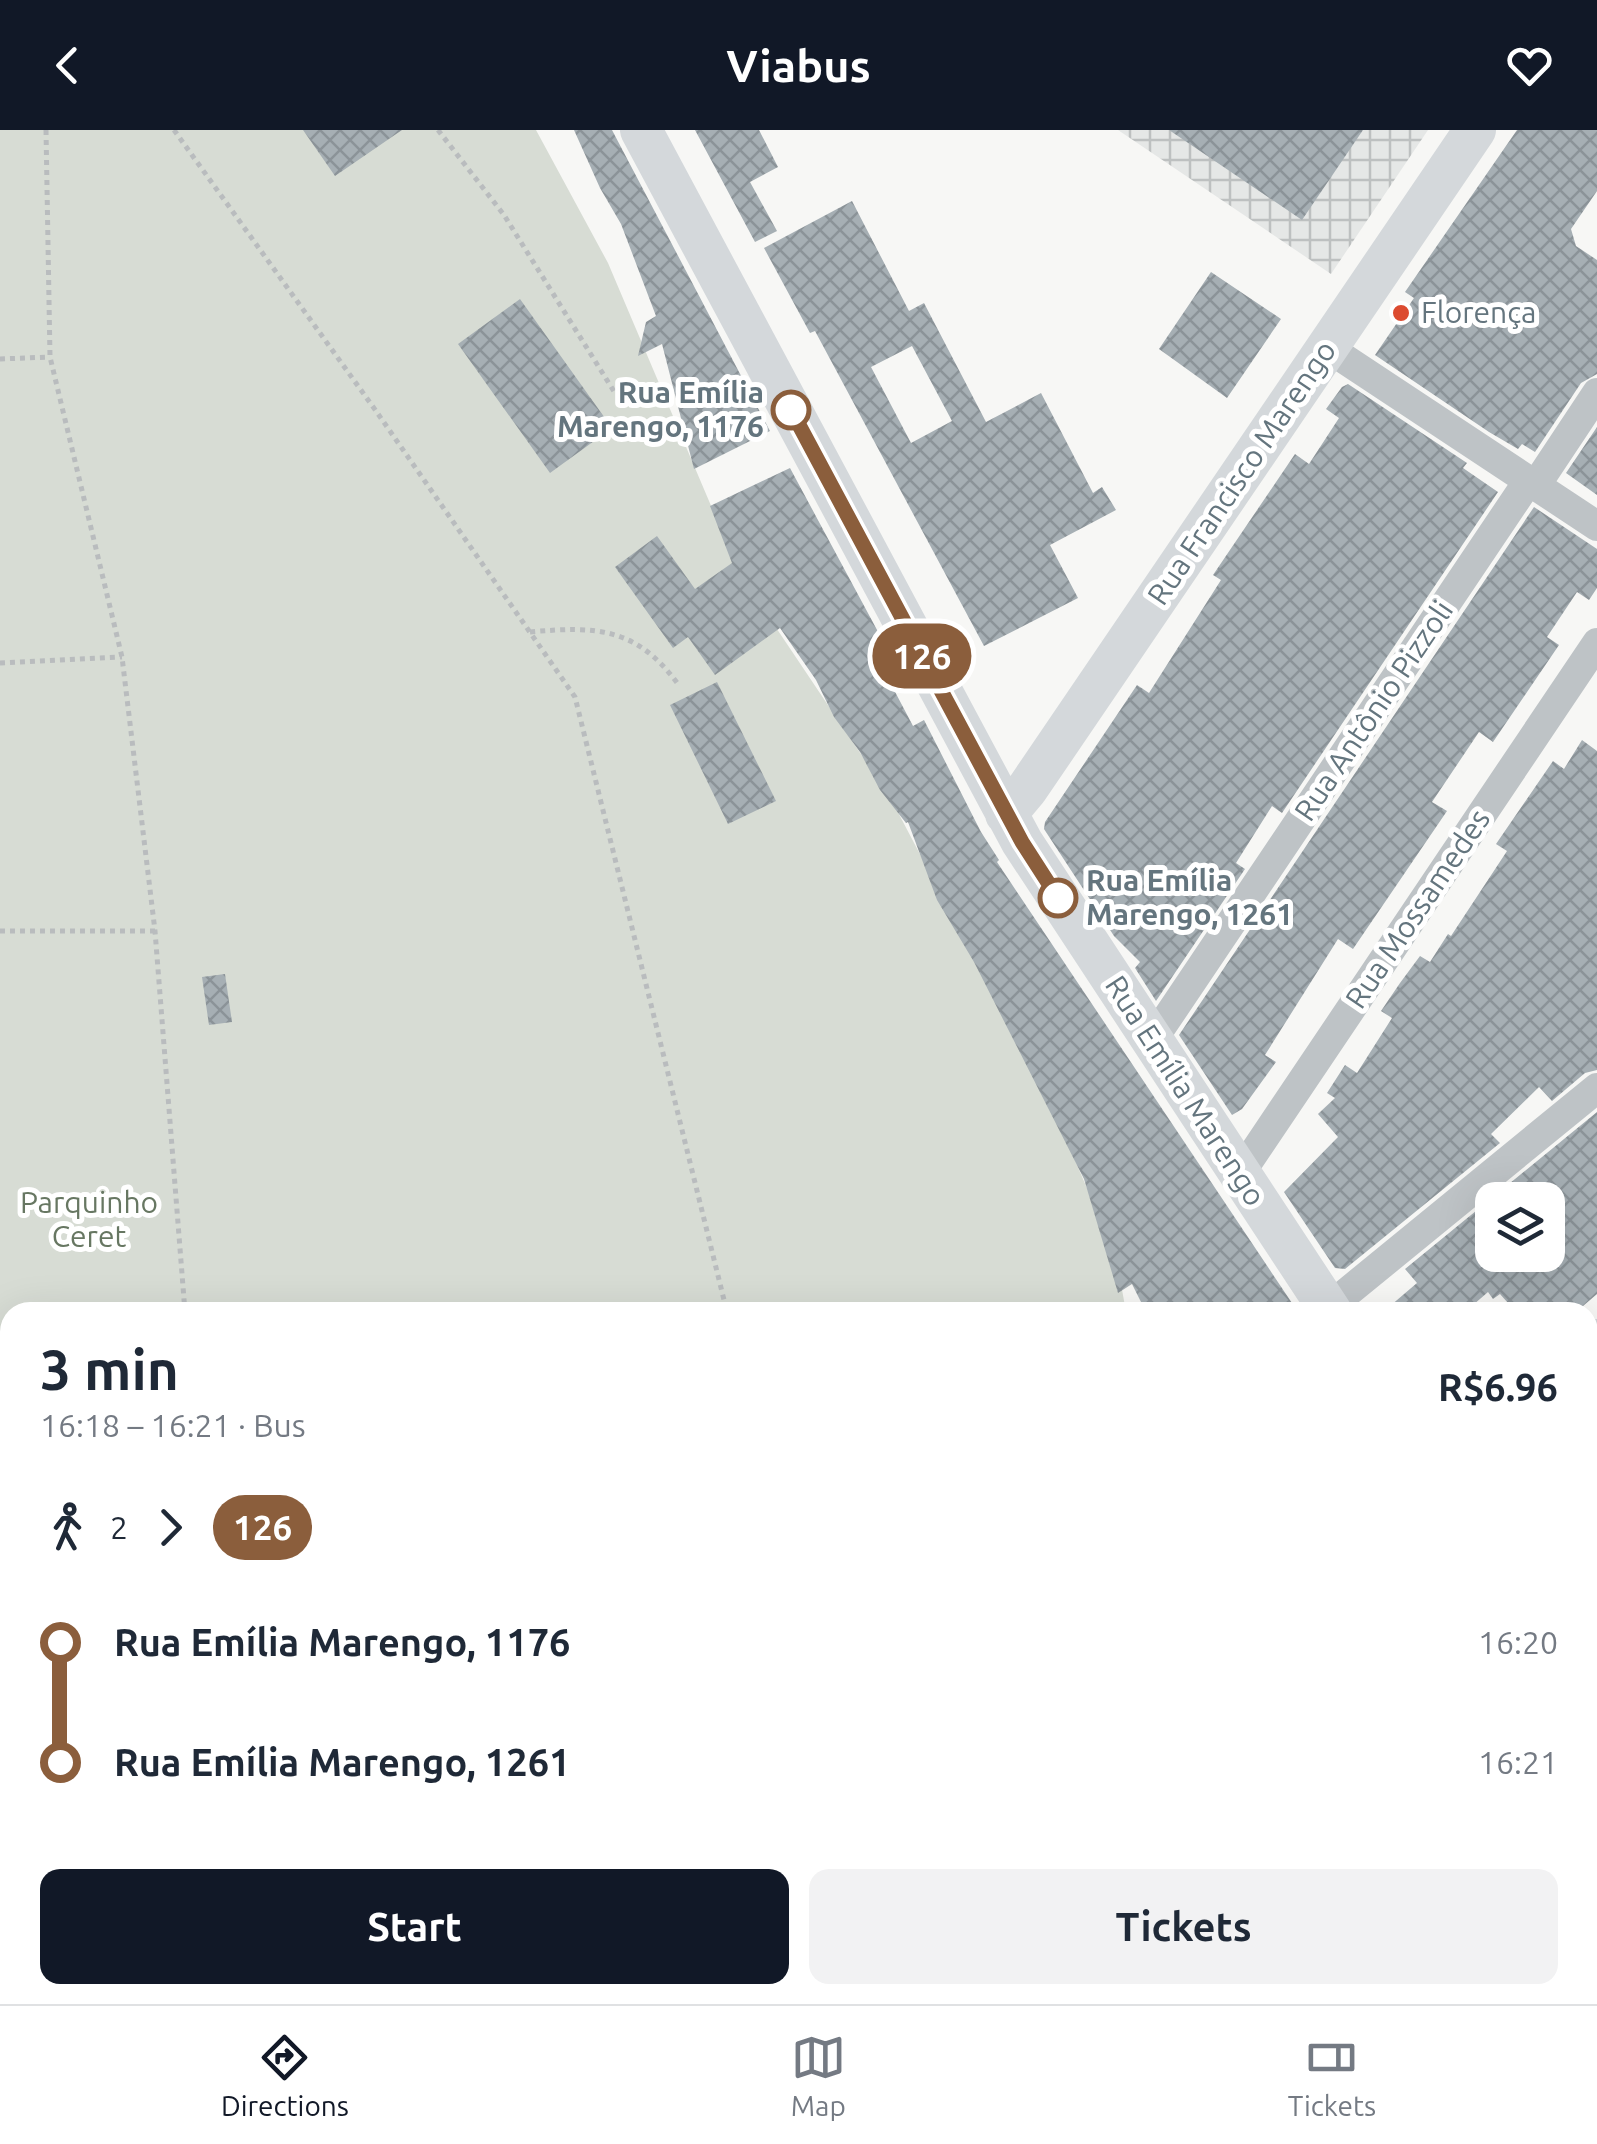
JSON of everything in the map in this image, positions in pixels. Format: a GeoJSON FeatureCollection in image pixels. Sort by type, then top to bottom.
{"type":"FeatureCollection","features":[{"type":"Feature","properties":{"kind":"main road","name":"Rua Emília Marengo"},"geometry":{"type":"LineString","coordinates":[[641,130],[1022,842],[1324,1302]]}},
{"type":"Feature","properties":{"kind":"main road","name":"Rua Francisco Marengo"},"geometry":{"type":"LineString","coordinates":[[1006,814],[1475,130]]}},
{"type":"Feature","properties":{"kind":"street"},"geometry":{"type":"LineString","coordinates":[[1328,348],[1597,526]]}},
{"type":"Feature","properties":{"kind":"street","name":"Rua Antônio Pizzoli"},"geometry":{"type":"LineString","coordinates":[[1151,1042],[1597,393]]}},
{"type":"Feature","properties":{"kind":"street","name":"Rua Mossamedes"},"geometry":{"type":"LineString","coordinates":[[1239,1175],[1597,643]]}},
{"type":"Feature","properties":{"kind":"street"},"geometry":{"type":"LineString","coordinates":[[1339,1302],[1597,1088]]}},
{"type":"Feature","properties":{"kind":"path"},"geometry":{"type":"LineString","coordinates":[[46,130],[50,357],[122,657],[155,931],[184,1302]]}},
{"type":"Feature","properties":{"kind":"path"},"geometry":{"type":"LineString","coordinates":[[174,130],[575,698],[724,1302]]}},
{"type":"Feature","properties":{"kind":"path"},"geometry":{"type":"LineString","coordinates":[[438,130],[504,214],[615,393]]}},
{"type":"Feature","properties":{"kind":"path"},"geometry":{"type":"LineString","coordinates":[[0,359],[50,357]]}},
{"type":"Feature","properties":{"kind":"path"},"geometry":{"type":"LineString","coordinates":[[530,632],[606,632],[638,643],[662,663],[678,684]]}},
{"type":"Feature","properties":{"kind":"path"},"geometry":{"type":"LineString","coordinates":[[0,663],[122,657]]}},
{"type":"Feature","properties":{"kind":"path"},"geometry":{"type":"LineString","coordinates":[[0,931],[155,931]]}},
{"type":"Feature","properties":{"kind":"shaded area"},"geometry":{"type":"Polygon","coordinates":[[[1118,130],[1428,130],[1331,274],[1118,130]]]}},
{"type":"Feature","properties":{"kind":"green space","name":"Parquinho Ceret"},"geometry":{"type":"Polygon","coordinates":[[[0,130],[536,130],[608,263],[740,574],[891,799],[1050,1102],[1116,1256],[1124,1302],[0,1302],[0,130]]]}},
{"type":"Feature","properties":{"kind":"building"},"geometry":{"type":"Polygon","coordinates":[[[303,130],[402,130],[335,176],[303,130]]]}},
{"type":"Feature","properties":{"kind":"building"},"geometry":{"type":"Polygon","coordinates":[[[574,130],[612,130],[770,431],[694,469],[662,344],[638,356],[646,322],[656,316],[621,224],[574,130]]]}},
{"type":"Feature","properties":{"kind":"building"},"geometry":{"type":"Polygon","coordinates":[[[695,130],[759,130],[778,167],[750,182],[777,231],[755,242],[695,130]]]}},
{"type":"Feature","properties":{"kind":"building"},"geometry":{"type":"Polygon","coordinates":[[[1169,130],[1363,130],[1302,220],[1169,130]]]}},
{"type":"Feature","properties":{"kind":"building"},"geometry":{"type":"Polygon","coordinates":[[[1517,130],[1597,130],[1597,191],[1571,229],[1576,246],[1597,260],[1597,374],[1581,383],[1535,452],[1522,444],[1518,449],[1489,432],[1375,355],[1414,298],[1405,292],[1517,130]]]}},
{"type":"Feature","properties":{"kind":"building"},"geometry":{"type":"Polygon","coordinates":[[[852,201],[909,311],[924,303],[986,422],[1041,393],[1093,493],[1102,487],[1116,510],[1050,545],[1078,598],[984,646],[815,331],[810,333],[764,248],[852,201]],[[912,346],[871,367],[911,443],[952,421],[912,346]]]}},
{"type":"Feature","properties":{"kind":"building"},"geometry":{"type":"Polygon","coordinates":[[[1211,272],[1281,319],[1227,398],[1159,349],[1211,272]]]}},
{"type":"Feature","properties":{"kind":"building"},"geometry":{"type":"Polygon","coordinates":[[[520,299],[612,428],[550,473],[458,344],[520,299]]]}},
{"type":"Feature","properties":{"kind":"building"},"geometry":{"type":"Polygon","coordinates":[[[1348,384],[1467,463],[1463,468],[1498,492],[1282,813],[1272,806],[1236,863],[1245,869],[1156,1001],[1135,968],[1140,962],[1114,936],[1044,829],[1045,822],[1137,685],[1149,693],[1221,580],[1213,575],[1295,454],[1309,464],[1339,418],[1326,409],[1348,384]]]}},
{"type":"Feature","properties":{"kind":"building"},"geometry":{"type":"Polygon","coordinates":[[[1597,427],[1597,495],[1566,473],[1597,427]]]}},
{"type":"Feature","properties":{"kind":"building"},"geometry":{"type":"Polygon","coordinates":[[[790,468],[905,682],[893,688],[913,726],[924,720],[997,862],[1291,1302],[1141,1302],[1132,1284],[1118,1293],[1084,1179],[974,962],[937,900],[908,822],[880,790],[860,752],[834,717],[816,680],[780,628],[715,675],[688,637],[673,648],[615,567],[657,536],[695,589],[732,563],[710,506],[790,468]]]}},
{"type":"Feature","properties":{"kind":"building"},"geometry":{"type":"Polygon","coordinates":[[[1534,507],[1597,549],[1597,588],[1589,600],[1577,592],[1547,637],[1559,645],[1493,742],[1479,732],[1432,802],[1447,811],[1353,949],[1338,939],[1265,1055],[1276,1062],[1242,1109],[1232,1115],[1179,1035],[1534,507]]]}},
{"type":"Feature","properties":{"kind":"building"},"geometry":{"type":"Polygon","coordinates":[[[717,682],[776,801],[728,824],[670,705],[717,682]]]}},
{"type":"Feature","properties":{"kind":"building"},"geometry":{"type":"Polygon","coordinates":[[[1582,740],[1597,751],[1597,1070],[1585,1073],[1552,1101],[1539,1087],[1491,1134],[1500,1143],[1345,1269],[1335,1268],[1284,1192],[1338,1137],[1318,1114],[1335,1098],[1327,1093],[1345,1065],[1357,1073],[1392,1018],[1381,1011],[1420,956],[1430,962],[1448,934],[1451,936],[1507,851],[1496,844],[1553,761],[1564,769],[1582,740]]]}},
{"type":"Feature","properties":{"kind":"building"},"geometry":{"type":"Polygon","coordinates":[[[225,974],[232,1022],[209,1025],[202,977],[225,974]]]}},
{"type":"Feature","properties":{"kind":"building"},"geometry":{"type":"Polygon","coordinates":[[[1597,1112],[1597,1294],[1588,1302],[1507,1302],[1500,1294],[1493,1299],[1488,1292],[1476,1302],[1395,1302],[1417,1283],[1405,1269],[1475,1212],[1475,1272],[1565,1272],[1565,1182],[1511,1182],[1597,1112]]]}},
{"type":"Feature","properties":{"kind":"bus line","name":"126"},"geometry":{"type":"LineString","coordinates":[[791,410],[1022,842],[1058,898]]}},
{"type":"Feature","properties":{"kind":"place","name":"Florença"},"geometry":{"type":"Point","coordinates":[1401,313]}},
{"type":"Feature","properties":{"kind":"place","name":"Rua Emília Marengo, 1176"},"geometry":{"type":"Point","coordinates":[791,410]}},
{"type":"Feature","properties":{"kind":"place","name":"Rua Emília Marengo, 1261"},"geometry":{"type":"Point","coordinates":[1058,898]}}]}
